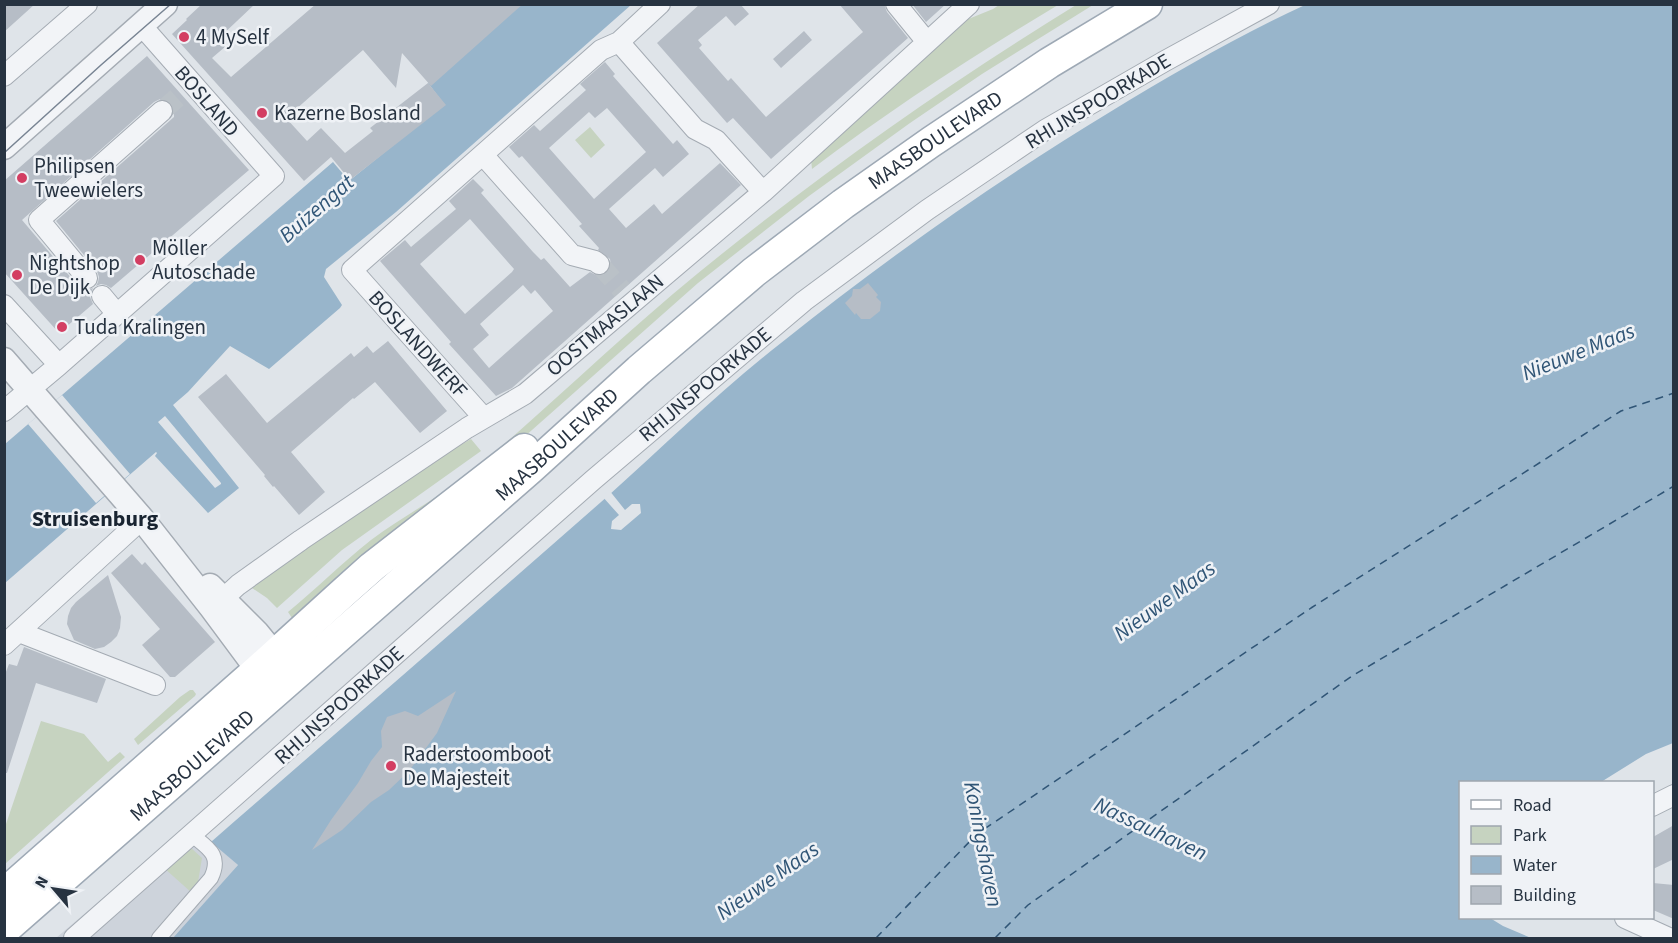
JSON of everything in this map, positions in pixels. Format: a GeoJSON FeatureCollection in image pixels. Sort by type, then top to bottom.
{"type":"FeatureCollection","features":[{"type":"Feature","properties":{"kind":"main road","name":"MAASBOULEVARD"},"geometry":{"type":"LineString","coordinates":[[4,894],[372,567],[517,454],[742,259],[925,123],[1111,4]]}},
{"type":"Feature","properties":{"kind":"main road","name":"MAASBOULEVARD"},"geometry":{"type":"LineString","coordinates":[[4,930],[531,468],[639,370],[754,272],[843,204],[931,142],[1049,63],[1147,4]]}},
{"type":"Feature","properties":{"kind":"street"},"geometry":{"type":"LineString","coordinates":[[4,76],[87,4]]}},
{"type":"Feature","properties":{"kind":"street"},"geometry":{"type":"LineString","coordinates":[[4,147],[165,4]]}},
{"type":"Feature","properties":{"kind":"street"},"geometry":{"type":"LineString","coordinates":[[599,264],[572,255],[483,155],[601,50],[619,42],[660,4]]}},
{"type":"Feature","properties":{"kind":"street"},"geometry":{"type":"LineString","coordinates":[[896,4],[927,42]]}},
{"type":"Feature","properties":{"kind":"street","name":"OOSTMAASLAAN"},"geometry":{"type":"LineString","coordinates":[[218,604],[238,585],[301,540],[484,418],[525,394],[627,296],[763,192],[969,4]]}},
{"type":"Feature","properties":{"kind":"street","name":"RHIJNSPOORKADE"},"geometry":{"type":"LineString","coordinates":[[74,939],[622,454],[765,333],[843,271],[927,210],[1045,130],[1269,4]]}},
{"type":"Feature","properties":{"kind":"street","name":"BOSLAND"},"geometry":{"type":"LineString","coordinates":[[117,314],[274,176],[186,90],[141,25]]}},
{"type":"Feature","properties":{"kind":"street"},"geometry":{"type":"LineString","coordinates":[[619,42],[695,129],[716,140],[763,192]]}},
{"type":"Feature","properties":{"kind":"street"},"geometry":{"type":"LineString","coordinates":[[4,126],[69,69],[113,50]]}},
{"type":"Feature","properties":{"kind":"street"},"geometry":{"type":"LineString","coordinates":[[87,278],[39,220],[162,111]]}},
{"type":"Feature","properties":{"kind":"street","name":"BOSLANDWERF"},"geometry":{"type":"LineString","coordinates":[[483,155],[352,270],[484,418]]}},
{"type":"Feature","properties":{"kind":"street"},"geometry":{"type":"LineString","coordinates":[[5,410],[117,314],[102,296]]}},
{"type":"Feature","properties":{"kind":"street"},"geometry":{"type":"LineString","coordinates":[[4,305],[59,365]]}},
{"type":"Feature","properties":{"kind":"street"},"geometry":{"type":"LineString","coordinates":[[4,360],[218,604],[257,633],[266,662],[286,682]]}},
{"type":"Feature","properties":{"kind":"street"},"geometry":{"type":"LineString","coordinates":[[142,519],[12,639],[155,685]]}},
{"type":"Feature","properties":{"kind":"street"},"geometry":{"type":"LineString","coordinates":[[1654,805],[1674,795]]}},
{"type":"Feature","properties":{"kind":"street"},"geometry":{"type":"LineString","coordinates":[[159,939],[214,872],[213,853],[192,835]]}},
{"type":"Feature","properties":{"kind":"street"},"geometry":{"type":"LineString","coordinates":[[1627,919],[1669,939]]}},
{"type":"Feature","properties":{"kind":"shaded area"},"geometry":{"type":"Polygon","coordinates":[[[191,823],[238,865],[174,938],[56,938],[191,823]]]}},
{"type":"Feature","properties":{"kind":"green space"},"geometry":{"type":"Polygon","coordinates":[[[999,5],[1058,5],[932,84],[812,169],[811,159],[816,151],[966,20],[999,5]]]}},
{"type":"Feature","properties":{"kind":"green space"},"geometry":{"type":"Polygon","coordinates":[[[1076,5],[1093,5],[982,74],[809,196],[698,283],[496,462],[377,545],[292,618],[288,612],[360,549],[473,471],[643,320],[788,202],[882,133],[978,67],[1076,5]]]}},
{"type":"Feature","properties":{"kind":"green space"},"geometry":{"type":"Polygon","coordinates":[[[590,127],[605,145],[591,158],[575,140],[590,127]]]}},
{"type":"Feature","properties":{"kind":"green space"},"geometry":{"type":"Polygon","coordinates":[[[471,439],[481,451],[342,550],[277,608],[249,586],[417,470],[471,439]]]}},
{"type":"Feature","properties":{"kind":"green space"},"geometry":{"type":"Polygon","coordinates":[[[190,690],[193,690],[195,696],[138,745],[134,739],[190,690]]]}},
{"type":"Feature","properties":{"kind":"green space"},"geometry":{"type":"Polygon","coordinates":[[[41,721],[84,734],[108,762],[120,752],[125,757],[5,864],[5,827],[41,721]]]}},
{"type":"Feature","properties":{"kind":"green space"},"geometry":{"type":"Polygon","coordinates":[[[189,846],[202,858],[197,888],[192,893],[164,868],[189,846]]]}},
{"type":"Feature","properties":{"kind":"water","name":"Buizengat"},"geometry":{"type":"Polygon","coordinates":[[[519,5],[631,5],[396,212],[326,269],[324,277],[342,305],[340,308],[269,369],[230,346],[173,405],[239,488],[208,513],[155,456],[156,452],[5,583],[5,444],[333,162],[349,181],[444,104],[428,83],[519,5]],[[165,416],[158,422],[215,488],[221,483],[165,416]]]}},
{"type":"Feature","properties":{"kind":"water"},"geometry":{"type":"Polygon","coordinates":[[[1305,5],[1673,5],[1673,743],[1646,754],[1603,781],[1459,781],[1459,919],[1492,919],[1531,938],[173,938],[238,865],[211,842],[759,361],[901,251],[983,193],[1110,112],[1255,29],[1305,5]]]}},
{"type":"Feature","properties":{"kind":"pier"},"geometry":{"type":"Polygon","coordinates":[[[62,395],[130,474],[96,503],[28,424],[62,395]]]}},
{"type":"Feature","properties":{"kind":"pier"},"geometry":{"type":"Polygon","coordinates":[[[609,490],[625,510],[632,504],[640,504],[641,513],[621,530],[611,529],[612,521],[619,515],[602,496],[609,490]]]}},
{"type":"Feature","properties":{"kind":"building"},"geometry":{"type":"Polygon","coordinates":[[[4,4],[35,4],[4,32],[4,4]]]}},
{"type":"Feature","properties":{"kind":"building"},"geometry":{"type":"Polygon","coordinates":[[[202,4],[255,4],[219,38],[226,46],[212,58],[231,77],[316,4],[523,4],[431,86],[402,53],[396,88],[363,50],[286,118],[307,141],[321,128],[345,153],[373,131],[370,128],[428,83],[446,105],[350,180],[331,157],[304,181],[172,34],[202,4]]]}},
{"type":"Feature","properties":{"kind":"building"},"geometry":{"type":"Polygon","coordinates":[[[700,4],[740,4],[749,14],[735,26],[726,16],[698,40],[702,45],[699,48],[728,81],[731,78],[766,117],[863,32],[839,4],[884,4],[887,12],[908,38],[771,159],[733,118],[727,123],[657,43],[700,4]]]}},
{"type":"Feature","properties":{"kind":"building"},"geometry":{"type":"Polygon","coordinates":[[[912,4],[946,4],[926,22],[912,4]]]}},
{"type":"Feature","properties":{"kind":"building"},"geometry":{"type":"Polygon","coordinates":[[[804,31],[812,40],[781,68],[773,59],[804,31]]]}},
{"type":"Feature","properties":{"kind":"building"},"geometry":{"type":"Polygon","coordinates":[[[147,56],[249,170],[111,288],[101,284],[96,286],[99,277],[97,271],[56,221],[174,117],[171,103],[160,99],[154,102],[22,220],[78,286],[88,290],[93,288],[90,297],[93,304],[59,333],[4,272],[4,181],[147,56]]]}},
{"type":"Feature","properties":{"kind":"building"},"geometry":{"type":"Polygon","coordinates":[[[605,62],[615,74],[613,76],[673,144],[677,140],[689,154],[663,177],[655,168],[609,209],[626,228],[654,204],[662,214],[720,163],[741,185],[512,388],[496,396],[380,261],[405,240],[411,247],[456,209],[449,201],[473,179],[484,190],[481,193],[533,252],[541,260],[544,258],[570,287],[590,272],[598,276],[608,272],[611,266],[610,259],[598,250],[599,248],[579,226],[582,224],[522,156],[519,158],[509,147],[534,125],[540,131],[586,90],[580,84],[605,62]],[[607,108],[595,118],[589,112],[549,148],[594,199],[646,152],[607,108]],[[470,219],[420,264],[465,314],[514,269],[470,219]],[[523,285],[480,324],[489,335],[473,349],[489,368],[553,311],[535,290],[531,294],[523,285]]]}},
{"type":"Feature","properties":{"kind":"building"},"geometry":{"type":"Polygon","coordinates":[[[868,283],[881,302],[880,311],[870,319],[861,319],[845,303],[852,296],[853,289],[860,289],[868,283]]]}},
{"type":"Feature","properties":{"kind":"building"},"geometry":{"type":"Polygon","coordinates":[[[388,341],[447,411],[420,433],[375,382],[291,452],[325,492],[299,515],[198,397],[226,374],[267,423],[351,353],[354,357],[367,346],[373,353],[388,341]]]}},
{"type":"Feature","properties":{"kind":"building"},"geometry":{"type":"Polygon","coordinates":[[[132,554],[142,565],[145,562],[215,642],[175,677],[170,677],[142,645],[160,629],[111,573],[132,554]]]}},
{"type":"Feature","properties":{"kind":"building"},"geometry":{"type":"Polygon","coordinates":[[[108,575],[121,617],[120,628],[117,636],[111,642],[95,649],[74,640],[67,624],[68,616],[76,602],[108,575]]]}},
{"type":"Feature","properties":{"kind":"building"},"geometry":{"type":"Polygon","coordinates":[[[24,647],[106,679],[97,703],[36,683],[7,773],[4,773],[4,677],[9,664],[17,666],[24,647]]]}},
{"type":"Feature","properties":{"kind":"building","name":"Raderstoomboot De Majesteit"},"geometry":{"type":"Polygon","coordinates":[[[456,691],[437,733],[409,771],[389,790],[371,802],[342,830],[312,850],[382,747],[381,731],[387,717],[405,711],[418,716],[456,691]]]}},
{"type":"Feature","properties":{"kind":"building"},"geometry":{"type":"Polygon","coordinates":[[[1674,825],[1674,859],[1654,869],[1654,836],[1674,825]]]}},
{"type":"Feature","properties":{"kind":"building"},"geometry":{"type":"Polygon","coordinates":[[[1654,883],[1674,885],[1674,919],[1654,910],[1654,883]]]}},
{"type":"Feature","properties":{"kind":"ferry route"},"geometry":{"type":"LineString","coordinates":[[876,938],[977,834],[1311,608],[1621,411],[1674,393]]}},
{"type":"Feature","properties":{"kind":"ferry route"},"geometry":{"type":"LineString","coordinates":[[995,938],[1028,905],[1352,676],[1674,486]]}},
{"type":"Feature","properties":{"kind":"tunnel"},"geometry":{"type":"LineString","coordinates":[[162,111],[179,96]]}},
{"type":"Feature","properties":{"kind":"tunnel"},"geometry":{"type":"LineString","coordinates":[[599,264],[622,290]]}},
{"type":"Feature","properties":{"kind":"tram line"},"geometry":{"type":"LineString","coordinates":[[4,153],[171,4]]}},
{"type":"Feature","properties":{"kind":"place","name":"4 MySelf"},"geometry":{"type":"Point","coordinates":[184,37]}},
{"type":"Feature","properties":{"kind":"place","name":"Kazerne Bosland"},"geometry":{"type":"Point","coordinates":[262,113]}},
{"type":"Feature","properties":{"kind":"place","name":"Philipsen Tweewielers"},"geometry":{"type":"Point","coordinates":[22,178]}},
{"type":"Feature","properties":{"kind":"place","name":"Möller Autoschade"},"geometry":{"type":"Point","coordinates":[140,260]}},
{"type":"Feature","properties":{"kind":"place","name":"Nightshop De Dijk"},"geometry":{"type":"Point","coordinates":[17,275]}},
{"type":"Feature","properties":{"kind":"place","name":"Tuda Kralingen"},"geometry":{"type":"Point","coordinates":[62,327]}},
{"type":"Feature","properties":{"kind":"place","name":"Raderstoomboot De Majesteit"},"geometry":{"type":"Point","coordinates":[391,766]}},
{"type":"Feature","properties":{"kind":"district","name":"Struisenburg"},"geometry":{"type":"Point","coordinates":[95,518]}},
{"type":"Feature","properties":{"kind":"water label","name":"Nieuwe Maas"},"geometry":{"type":"Point","coordinates":[1578,351]}},
{"type":"Feature","properties":{"kind":"water label","name":"Nieuwe Maas"},"geometry":{"type":"Point","coordinates":[1164,600]}},
{"type":"Feature","properties":{"kind":"water label","name":"Nassauhaven"},"geometry":{"type":"Point","coordinates":[1151,828]}},
{"type":"Feature","properties":{"kind":"water label","name":"Koningshaven"},"geometry":{"type":"Point","coordinates":[984,844]}},
{"type":"Feature","properties":{"kind":"water label","name":"Nieuwe Maas"},"geometry":{"type":"Point","coordinates":[767,880]}}]}
